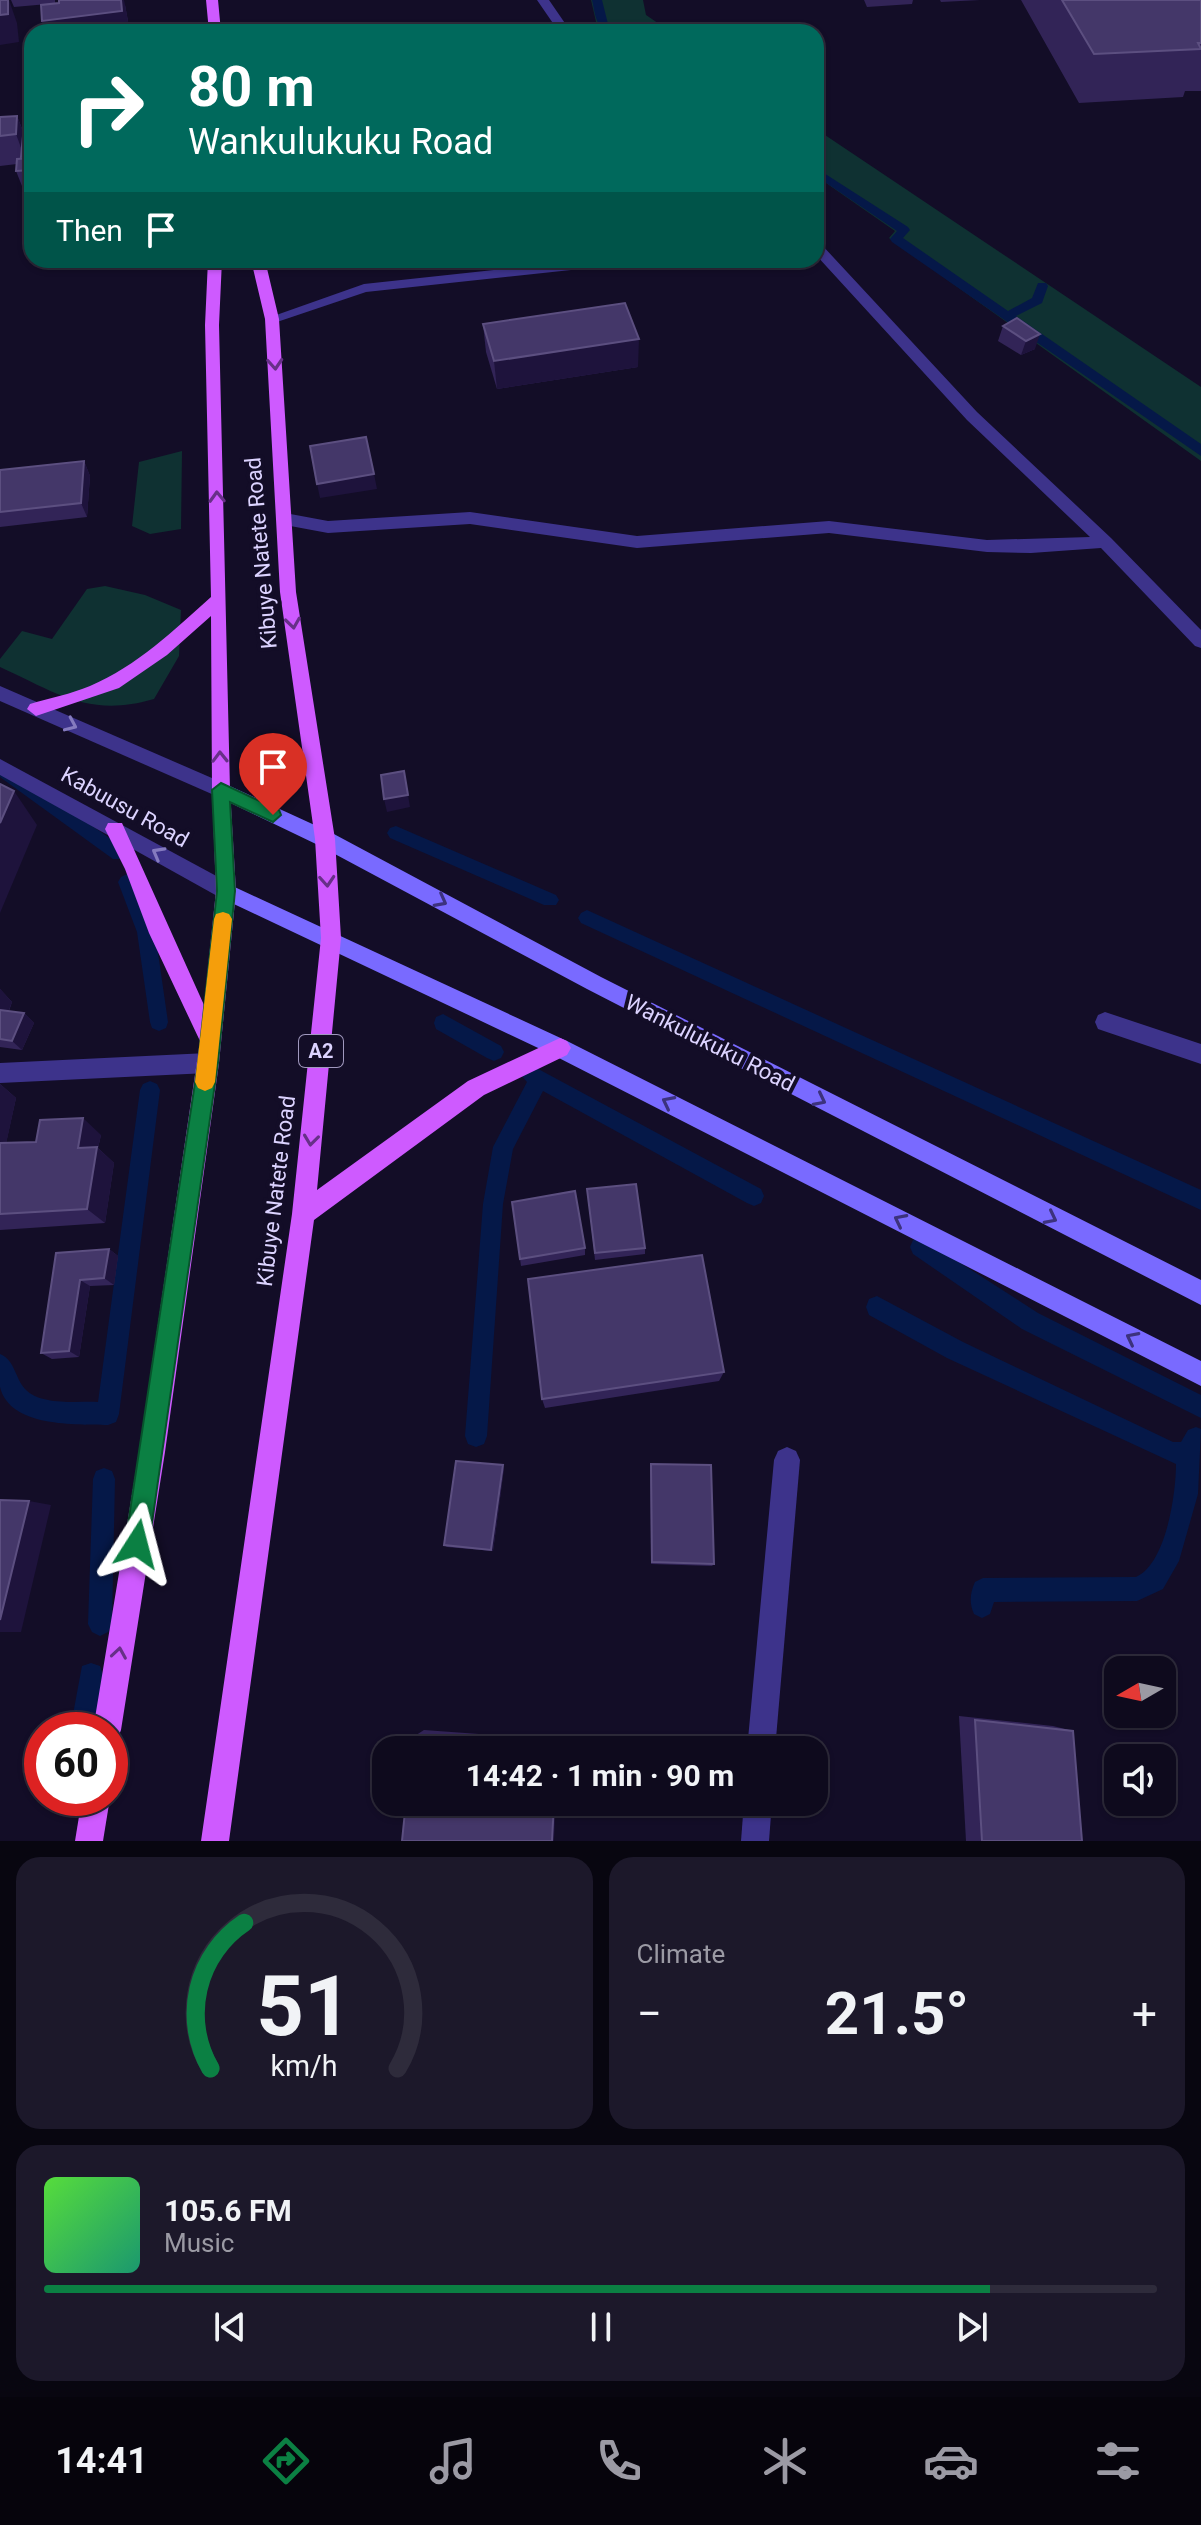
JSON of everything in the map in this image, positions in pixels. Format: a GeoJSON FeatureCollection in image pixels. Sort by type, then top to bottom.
{"type":"FeatureCollection","features":[{"type":"Feature","properties":{"kind":"main road"},"geometry":{"type":"LineString","coordinates":[[212,0],[214,24]]}},
{"type":"Feature","properties":{"kind":"main road","name":"Kibuye Natete Road"},"geometry":{"type":"LineString","coordinates":[[110,1712],[208,1063],[226,891],[221,790],[212,325],[215,268]]}},
{"type":"Feature","properties":{"kind":"main road","name":"Kibuye Natete Road"},"geometry":{"type":"LineString","coordinates":[[215,1841],[303,1214],[331,938],[325,839],[288,592],[272,319],[260,268]]}},
{"type":"Feature","properties":{"kind":"main road"},"geometry":{"type":"LineString","coordinates":[[36,709],[98,690],[172,641],[219,599]]}},
{"type":"Feature","properties":{"kind":"main road","name":"Wankulukuku Road"},"geometry":{"type":"LineString","coordinates":[[221,790],[325,839],[648,1011],[1201,1293]]}},
{"type":"Feature","properties":{"kind":"main road"},"geometry":{"type":"LineString","coordinates":[[115,829],[135,869],[171,960],[209,1038]]}},
{"type":"Feature","properties":{"kind":"main road"},"geometry":{"type":"LineString","coordinates":[[226,891],[560,1048],[1201,1374]]}},
{"type":"Feature","properties":{"kind":"main road"},"geometry":{"type":"LineString","coordinates":[[303,1214],[476,1088],[560,1048]]}},
{"type":"Feature","properties":{"kind":"main road"},"geometry":{"type":"LineString","coordinates":[[89,1841],[93,1816]]}},
{"type":"Feature","properties":{"kind":"street"},"geometry":{"type":"LineString","coordinates":[[543,0],[560,24]]}},
{"type":"Feature","properties":{"kind":"street"},"geometry":{"type":"LineString","coordinates":[[824,256],[972,416],[1105,542],[1201,641]]}},
{"type":"Feature","properties":{"kind":"street"},"geometry":{"type":"LineString","coordinates":[[272,319],[364,288],[552,268]]}},
{"type":"Feature","properties":{"kind":"street"},"geometry":{"type":"LineString","coordinates":[[285,519],[328,527],[470,518],[637,542],[829,527],[987,546],[1031,547],[1105,542]]}},
{"type":"Feature","properties":{"kind":"street"},"geometry":{"type":"LineString","coordinates":[[0,693],[221,790]]}},
{"type":"Feature","properties":{"kind":"street","name":"Kabuusu Road"},"geometry":{"type":"LineString","coordinates":[[0,766],[226,891]]}},
{"type":"Feature","properties":{"kind":"street"},"geometry":{"type":"LineString","coordinates":[[1105,1022],[1201,1054]]}},
{"type":"Feature","properties":{"kind":"street"},"geometry":{"type":"LineString","coordinates":[[0,1073],[208,1063]]}},
{"type":"Feature","properties":{"kind":"street"},"geometry":{"type":"LineString","coordinates":[[762,1736],[787,1460]]}},
{"type":"Feature","properties":{"kind":"street"},"geometry":{"type":"LineString","coordinates":[[755,1841],[757,1816]]}},
{"type":"Feature","properties":{"kind":"green space"},"geometry":{"type":"Polygon","coordinates":[[[591,0],[643,0],[646,15],[659,24],[597,24],[591,0]]]}},
{"type":"Feature","properties":{"kind":"green space"},"geometry":{"type":"Polygon","coordinates":[[[824,134],[1201,387],[1201,461],[889,238],[895,231],[824,182],[824,134]]]}},
{"type":"Feature","properties":{"kind":"green space"},"geometry":{"type":"Polygon","coordinates":[[[182,451],[181,529],[150,534],[132,526],[139,462],[182,451]]]}},
{"type":"Feature","properties":{"kind":"green space"},"geometry":{"type":"Polygon","coordinates":[[[105,586],[145,595],[181,610],[179,656],[154,699],[111,706],[92,704],[57,694],[0,667],[0,659],[22,631],[52,639],[87,589],[105,586]]]}},
{"type":"Feature","properties":{"kind":"building"},"geometry":{"type":"Polygon","coordinates":[[[0,0],[8,0],[8,14],[0,15],[0,0]]]}},
{"type":"Feature","properties":{"kind":"building"},"geometry":{"type":"Polygon","coordinates":[[[59,0],[121,0],[122,11],[42,21],[41,5],[59,3],[59,0]]]}},
{"type":"Feature","properties":{"kind":"building"},"geometry":{"type":"Polygon","coordinates":[[[1062,0],[1201,0],[1201,43],[1198,43],[1201,49],[1094,54],[1062,0]]]}},
{"type":"Feature","properties":{"kind":"building"},"geometry":{"type":"Polygon","coordinates":[[[17,116],[16,134],[0,136],[0,117],[17,116]]]}},
{"type":"Feature","properties":{"kind":"building"},"geometry":{"type":"Polygon","coordinates":[[[23,136],[24,156],[21,157],[23,136]]]}},
{"type":"Feature","properties":{"kind":"building"},"geometry":{"type":"Polygon","coordinates":[[[17,159],[24,159],[24,170],[16,171],[17,159]]]}},
{"type":"Feature","properties":{"kind":"building"},"geometry":{"type":"Polygon","coordinates":[[[625,303],[639,339],[494,361],[483,324],[625,303]]]}},
{"type":"Feature","properties":{"kind":"building"},"geometry":{"type":"Polygon","coordinates":[[[1017,318],[1040,334],[1026,341],[1003,326],[1017,318]]]}},
{"type":"Feature","properties":{"kind":"building"},"geometry":{"type":"Polygon","coordinates":[[[366,437],[374,474],[317,484],[310,446],[366,437]]]}},
{"type":"Feature","properties":{"kind":"building"},"geometry":{"type":"Polygon","coordinates":[[[84,461],[81,503],[0,512],[0,470],[84,461]]]}},
{"type":"Feature","properties":{"kind":"building"},"geometry":{"type":"Polygon","coordinates":[[[404,771],[408,795],[384,799],[381,775],[404,771]]]}},
{"type":"Feature","properties":{"kind":"building"},"geometry":{"type":"Polygon","coordinates":[[[0,784],[14,791],[0,823],[0,784]]]}},
{"type":"Feature","properties":{"kind":"building"},"geometry":{"type":"Polygon","coordinates":[[[0,1010],[24,1013],[12,1041],[0,1039],[0,1010]]]}},
{"type":"Feature","properties":{"kind":"building"},"geometry":{"type":"Polygon","coordinates":[[[83,1118],[78,1148],[97,1147],[87,1209],[0,1214],[0,1143],[36,1142],[40,1120],[83,1118]]]}},
{"type":"Feature","properties":{"kind":"building"},"geometry":{"type":"Polygon","coordinates":[[[636,1184],[645,1248],[595,1253],[587,1189],[636,1184]]]}},
{"type":"Feature","properties":{"kind":"building"},"geometry":{"type":"Polygon","coordinates":[[[575,1191],[585,1248],[520,1259],[512,1202],[575,1191]]]}},
{"type":"Feature","properties":{"kind":"building"},"geometry":{"type":"Polygon","coordinates":[[[109,1249],[104,1278],[80,1280],[69,1351],[41,1353],[56,1253],[109,1249]]]}},
{"type":"Feature","properties":{"kind":"building"},"geometry":{"type":"Polygon","coordinates":[[[702,1255],[724,1372],[542,1399],[528,1279],[702,1255]]]}},
{"type":"Feature","properties":{"kind":"building"},"geometry":{"type":"Polygon","coordinates":[[[456,1461],[503,1465],[491,1550],[444,1545],[456,1461]]]}},
{"type":"Feature","properties":{"kind":"building"},"geometry":{"type":"Polygon","coordinates":[[[651,1464],[711,1465],[714,1564],[652,1562],[651,1464]]]}},
{"type":"Feature","properties":{"kind":"building"},"geometry":{"type":"Polygon","coordinates":[[[0,1500],[29,1501],[0,1620],[0,1500]]]}},
{"type":"Feature","properties":{"kind":"building"},"geometry":{"type":"Polygon","coordinates":[[[975,1720],[1073,1731],[1082,1841],[982,1841],[975,1720]]]}},
{"type":"Feature","properties":{"kind":"building"},"geometry":{"type":"Polygon","coordinates":[[[405,1816],[553,1816],[552,1841],[402,1841],[405,1816]]]}},
{"type":"Feature","properties":{"kind":"waterway"},"geometry":{"type":"LineString","coordinates":[[597,0],[603,24]]}},
{"type":"Feature","properties":{"kind":"waterway"},"geometry":{"type":"LineString","coordinates":[[824,176],[904,230],[896,239],[1201,451]]}},
{"type":"Feature","properties":{"kind":"waterway"},"geometry":{"type":"LineString","coordinates":[[1007,316],[1038,300],[1042,286]]}},
{"type":"Feature","properties":{"kind":"waterway"},"geometry":{"type":"LineString","coordinates":[[0,768],[119,854]]}},
{"type":"Feature","properties":{"kind":"waterway"},"geometry":{"type":"LineString","coordinates":[[396,833],[550,900]]}},
{"type":"Feature","properties":{"kind":"waterway"},"geometry":{"type":"LineString","coordinates":[[127,882],[146,932],[159,1022]]}},
{"type":"Feature","properties":{"kind":"waterway"},"geometry":{"type":"LineString","coordinates":[[587,918],[1201,1200]]}},
{"type":"Feature","properties":{"kind":"waterway"},"geometry":{"type":"LineString","coordinates":[[443,1023],[494,1052]]}},
{"type":"Feature","properties":{"kind":"waterway"},"geometry":{"type":"LineString","coordinates":[[529,1073],[539,1078]]}},
{"type":"Feature","properties":{"kind":"waterway"},"geometry":{"type":"LineString","coordinates":[[476,1436],[493,1204],[503,1147],[539,1078]]}},
{"type":"Feature","properties":{"kind":"waterway"},"geometry":{"type":"LineString","coordinates":[[539,1078],[754,1196]]}},
{"type":"Feature","properties":{"kind":"waterway"},"geometry":{"type":"LineString","coordinates":[[0,1365],[18,1398],[45,1411],[108,1414],[150,1090]]}},
{"type":"Feature","properties":{"kind":"waterway"},"geometry":{"type":"LineString","coordinates":[[920,1247],[1030,1321],[1201,1407]]}},
{"type":"Feature","properties":{"kind":"waterway"},"geometry":{"type":"LineString","coordinates":[[877,1307],[955,1350],[1172,1453],[1187,1453]]}},
{"type":"Feature","properties":{"kind":"waterway"},"geometry":{"type":"LineString","coordinates":[[1187,1453],[1196,1438],[1201,1441]]}},
{"type":"Feature","properties":{"kind":"waterway"},"geometry":{"type":"LineString","coordinates":[[982,1606],[983,1590],[1137,1589],[1155,1581],[1167,1561],[1187,1494],[1187,1453]]}},
{"type":"Feature","properties":{"kind":"waterway"},"geometry":{"type":"LineString","coordinates":[[100,1624],[104,1479]]}},
{"type":"Feature","properties":{"kind":"waterway"},"geometry":{"type":"LineString","coordinates":[[85,1712],[91,1675]]}},
{"type":"Feature","properties":{"kind":"slow traffic"},"geometry":{"type":"LineString","coordinates":[[205,1082],[223,919]]}},
{"type":"Feature","properties":{"kind":"route"},"geometry":{"type":"LineString","coordinates":[[137,1544],[208,1063],[226,891],[221,790],[273,815]]}}]}
